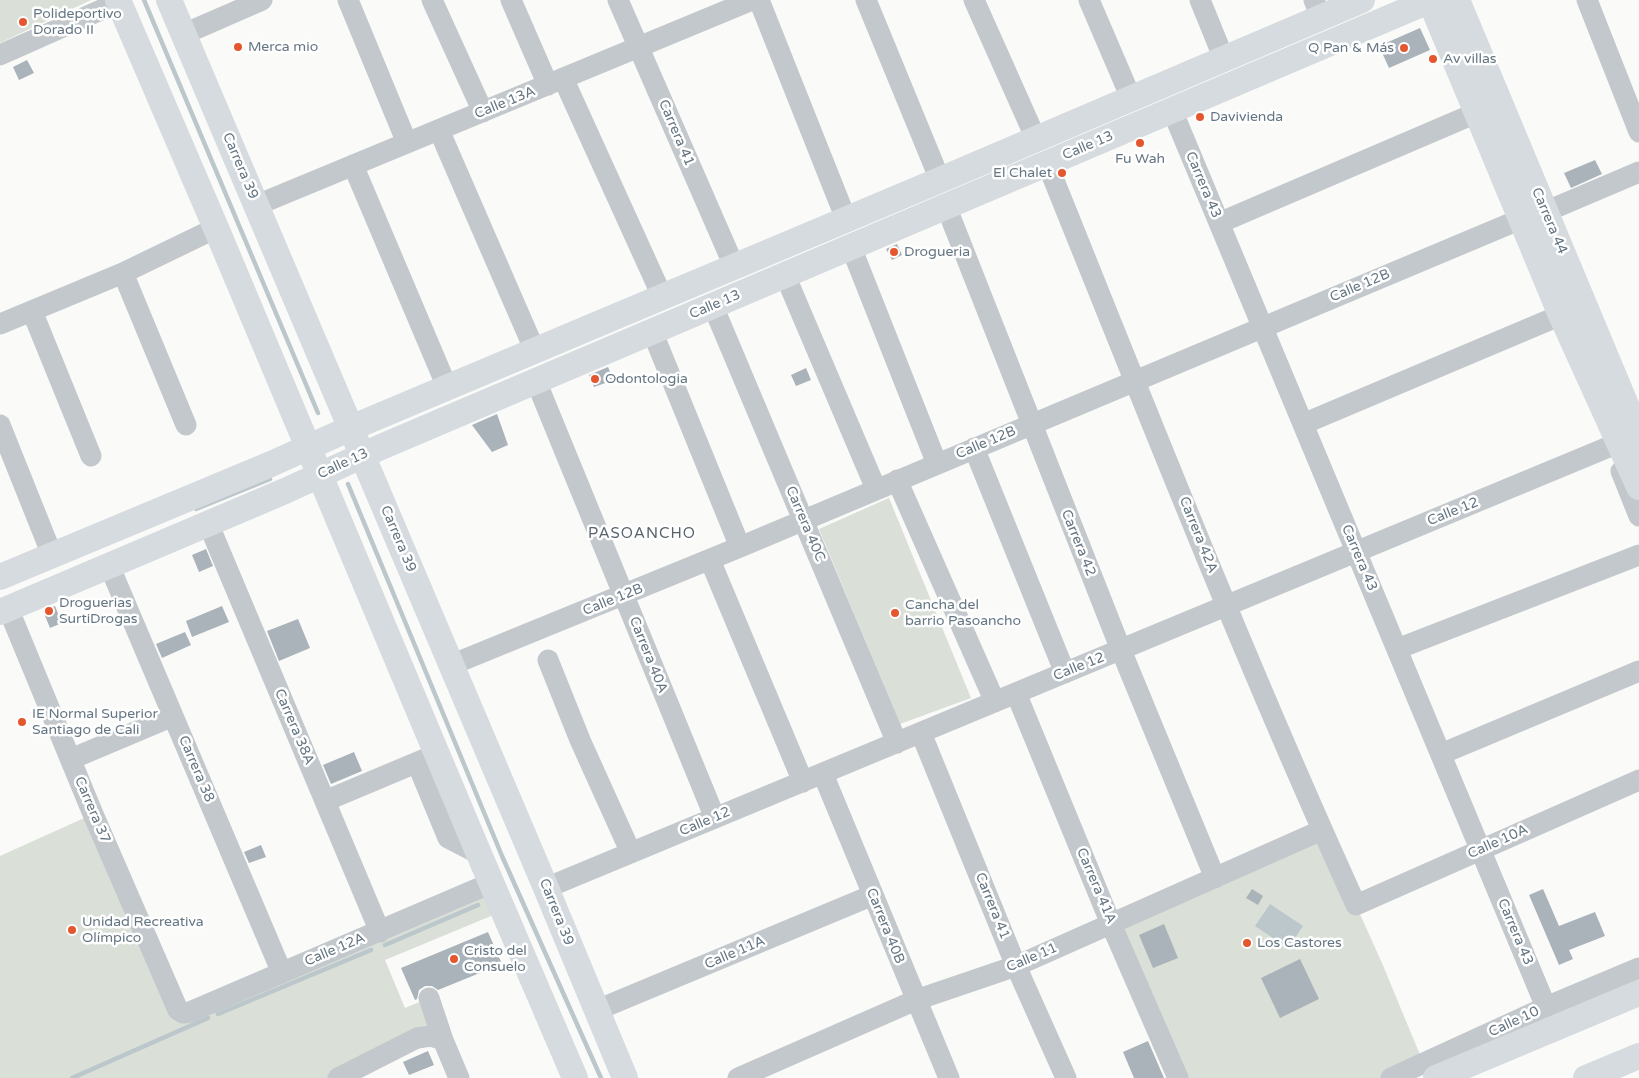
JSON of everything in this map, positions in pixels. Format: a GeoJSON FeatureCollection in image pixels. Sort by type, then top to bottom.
{"type":"FeatureCollection","features":[{"type":"Feature","properties":{"kind":"main road","name":"Carrera 39"},"geometry":{"type":"LineString","coordinates":[[169,0],[257,205],[331,437],[325,473],[336,515],[427,759],[479,854],[575,1078]]}},
{"type":"Feature","properties":{"kind":"main road","name":"Calle 13"},"geometry":{"type":"LineString","coordinates":[[0,577],[271,464],[447,387],[940,180],[1224,58],[1318,9],[1362,0]]}},
{"type":"Feature","properties":{"kind":"main road","name":"Calle 13"},"geometry":{"type":"LineString","coordinates":[[4,610],[1430,0]]}},
{"type":"Feature","properties":{"kind":"main road","name":"Carrera 44"},"geometry":{"type":"LineString","coordinates":[[1430,0],[1476,113],[1533,216],[1634,422],[1639,442]]}},
{"type":"Feature","properties":{"kind":"main road","name":"Carrera 44"},"geometry":{"type":"LineString","coordinates":[[1457,0],[1533,216],[1561,314],[1639,487]]}},
{"type":"Feature","properties":{"kind":"main road","name":"Carrera 39"},"geometry":{"type":"LineString","coordinates":[[118,1],[292,408],[358,457],[452,666],[625,1078]]}},
{"type":"Feature","properties":{"kind":"main road"},"geometry":{"type":"LineString","coordinates":[[271,464],[288,440],[292,424],[292,408]]}},
{"type":"Feature","properties":{"kind":"main road"},"geometry":{"type":"LineString","coordinates":[[285,491],[299,492],[312,496],[325,504],[336,515]]}},
{"type":"Feature","properties":{"kind":"main road"},"geometry":{"type":"LineString","coordinates":[[1436,1078],[1639,993]]}},
{"type":"Feature","properties":{"kind":"main road"},"geometry":{"type":"LineString","coordinates":[[1468,1078],[1639,1004]]}},
{"type":"Feature","properties":{"kind":"main road"},"geometry":{"type":"LineString","coordinates":[[1586,1078],[1639,1056]]}},
{"type":"Feature","properties":{"kind":"street"},"geometry":{"type":"LineString","coordinates":[[184,34],[262,0]]}},
{"type":"Feature","properties":{"kind":"street"},"geometry":{"type":"LineString","coordinates":[[348,0],[407,143]]}},
{"type":"Feature","properties":{"kind":"street"},"geometry":{"type":"LineString","coordinates":[[432,0],[482,112]]}},
{"type":"Feature","properties":{"kind":"street"},"geometry":{"type":"LineString","coordinates":[[511,0],[555,82],[662,296]]}},
{"type":"Feature","properties":{"kind":"street","name":"Carrera 41"},"geometry":{"type":"LineString","coordinates":[[618,0],[734,266]]}},
{"type":"Feature","properties":{"kind":"street","name":"Calle 13A"},"geometry":{"type":"LineString","coordinates":[[257,205],[752,0]]}},
{"type":"Feature","properties":{"kind":"street"},"geometry":{"type":"LineString","coordinates":[[759,0],[846,219]]}},
{"type":"Feature","properties":{"kind":"street"},"geometry":{"type":"LineString","coordinates":[[866,0],[940,180]]}},
{"type":"Feature","properties":{"kind":"street"},"geometry":{"type":"LineString","coordinates":[[974,0],[1036,139]]}},
{"type":"Feature","properties":{"kind":"street"},"geometry":{"type":"LineString","coordinates":[[1090,0],[1131,98]]}},
{"type":"Feature","properties":{"kind":"street"},"geometry":{"type":"LineString","coordinates":[[1200,0],[1224,58]]}},
{"type":"Feature","properties":{"kind":"street"},"geometry":{"type":"LineString","coordinates":[[1587,0],[1639,132]]}},
{"type":"Feature","properties":{"kind":"street"},"geometry":{"type":"LineString","coordinates":[[0,55],[118,1]]}},
{"type":"Feature","properties":{"kind":"street","name":"Carrera 43"},"geometry":{"type":"LineString","coordinates":[[1172,110],[1546,1007]]}},
{"type":"Feature","properties":{"kind":"street"},"geometry":{"type":"LineString","coordinates":[[1219,223],[1476,113]]}},
{"type":"Feature","properties":{"kind":"street"},"geometry":{"type":"LineString","coordinates":[[439,130],[535,351]]}},
{"type":"Feature","properties":{"kind":"street","name":"Carrera 42A"},"geometry":{"type":"LineString","coordinates":[[1047,163],[1227,606],[1322,830],[1356,905]]}},
{"type":"Feature","properties":{"kind":"street"},"geometry":{"type":"LineString","coordinates":[[354,165],[447,387]]}},
{"type":"Feature","properties":{"kind":"street","name":"Calle 12B"},"geometry":{"type":"LineString","coordinates":[[452,666],[467,658],[624,596],[1262,327],[1639,172]]}},
{"type":"Feature","properties":{"kind":"street","name":"Carrera 42"},"geometry":{"type":"LineString","coordinates":[[946,206],[1121,650],[1215,878]]}},
{"type":"Feature","properties":{"kind":"street"},"geometry":{"type":"LineString","coordinates":[[0,324],[123,273],[216,228]]}},
{"type":"Feature","properties":{"kind":"street"},"geometry":{"type":"LineString","coordinates":[[851,247],[937,464]]}},
{"type":"Feature","properties":{"kind":"street"},"geometry":{"type":"LineString","coordinates":[[123,273],[186,425]]}},
{"type":"Feature","properties":{"kind":"street"},"geometry":{"type":"LineString","coordinates":[[785,275],[876,489]]}},
{"type":"Feature","properties":{"kind":"street","name":"Carrera 40C"},"geometry":{"type":"LineString","coordinates":[[713,306],[897,743]]}},
{"type":"Feature","properties":{"kind":"street"},"geometry":{"type":"LineString","coordinates":[[32,311],[91,456]]}},
{"type":"Feature","properties":{"kind":"street"},"geometry":{"type":"LineString","coordinates":[[1303,424],[1561,314]]}},
{"type":"Feature","properties":{"kind":"street","name":"Carrera 44"},"geometry":{"type":"LineString","coordinates":[[1561,314],[1639,516]]}},
{"type":"Feature","properties":{"kind":"street"},"geometry":{"type":"LineString","coordinates":[[652,332],[740,547]]}},
{"type":"Feature","properties":{"kind":"street","name":"Carrera 40A"},"geometry":{"type":"LineString","coordinates":[[536,381],[715,818]]}},
{"type":"Feature","properties":{"kind":"street"},"geometry":{"type":"LineString","coordinates":[[0,425],[52,555]]}},
{"type":"Feature","properties":{"kind":"street","name":"Calle 12"},"geometry":{"type":"LineString","coordinates":[[546,888],[1612,446]]}},
{"type":"Feature","properties":{"kind":"street"},"geometry":{"type":"LineString","coordinates":[[974,448],[1065,673]]}},
{"type":"Feature","properties":{"kind":"street"},"geometry":{"type":"LineString","coordinates":[[897,480],[995,702]]}},
{"type":"Feature","properties":{"kind":"street","name":"Carrera 38A"},"geometry":{"type":"LineString","coordinates":[[208,523],[380,932]]}},
{"type":"Feature","properties":{"kind":"street"},"geometry":{"type":"LineString","coordinates":[[1397,649],[1639,555]]}},
{"type":"Feature","properties":{"kind":"street"},"geometry":{"type":"LineString","coordinates":[[710,560],[802,782]]}},
{"type":"Feature","properties":{"kind":"street","name":"Carrera 38"},"geometry":{"type":"LineString","coordinates":[[109,565],[282,973]]}},
{"type":"Feature","properties":{"kind":"street","name":"Carrera 37"},"geometry":{"type":"LineString","coordinates":[[4,610],[71,759],[178,1010]]}},
{"type":"Feature","properties":{"kind":"street"},"geometry":{"type":"LineString","coordinates":[[548,660],[580,740],[631,853]]}},
{"type":"Feature","properties":{"kind":"street"},"geometry":{"type":"LineString","coordinates":[[1441,754],[1639,671]]}},
{"type":"Feature","properties":{"kind":"street","name":"Carrera 41A"},"geometry":{"type":"LineString","coordinates":[[1016,694],[1111,924],[1178,1078]]}},
{"type":"Feature","properties":{"kind":"street"},"geometry":{"type":"LineString","coordinates":[[71,759],[173,716]]}},
{"type":"Feature","properties":{"kind":"street","name":"Carrera 41"},"geometry":{"type":"LineString","coordinates":[[921,733],[1016,966],[1066,1078]]}},
{"type":"Feature","properties":{"kind":"street"},"geometry":{"type":"LineString","coordinates":[[325,801],[427,759]]}},
{"type":"Feature","properties":{"kind":"street","name":"Carrera 40B"},"geometry":{"type":"LineString","coordinates":[[823,774],[949,1078]]}},
{"type":"Feature","properties":{"kind":"street","name":"Calle 10A"},"geometry":{"type":"LineString","coordinates":[[1356,905],[1639,780]]}},
{"type":"Feature","properties":{"kind":"street","name":"Calle 11"},"geometry":{"type":"LineString","coordinates":[[738,1078],[916,1000],[1016,966],[1322,830]]}},
{"type":"Feature","properties":{"kind":"street","name":"Calle 12A"},"geometry":{"type":"LineString","coordinates":[[178,1010],[183,1013],[190,1012],[491,883]]}},
{"type":"Feature","properties":{"kind":"street","name":"Calle 11A"},"geometry":{"type":"LineString","coordinates":[[597,1010],[873,895]]}},
{"type":"Feature","properties":{"kind":"street","name":"Calle 10"},"geometry":{"type":"LineString","coordinates":[[1391,1078],[1546,1007],[1639,968]]}},
{"type":"Feature","properties":{"kind":"street"},"geometry":{"type":"LineString","coordinates":[[429,998],[443,1040],[459,1078]]}},
{"type":"Feature","properties":{"kind":"street"},"geometry":{"type":"LineString","coordinates":[[338,1078],[417,1038],[430,1036],[443,1040]]}},
{"type":"Feature","properties":{"kind":"street"},"geometry":{"type":"LineString","coordinates":[[1609,1078],[1639,1056]]}},
{"type":"Feature","properties":{"kind":"shaded area","name":"Polideportivo Dorado II"},"geometry":{"type":"Polygon","coordinates":[[[0,0],[91,0],[0,43],[0,0]]]}},
{"type":"Feature","properties":{"kind":"shaded area","name":"Cancha del barrio Pasoancho"},"geometry":{"type":"Polygon","coordinates":[[[889,498],[971,698],[900,724],[819,529],[889,498]]]}},
{"type":"Feature","properties":{"kind":"shaded area","name":"Unidad Recreativa Olímpico"},"geometry":{"type":"Polygon","coordinates":[[[93,814],[178,1010],[491,883],[503,911],[385,960],[405,1008],[429,998],[443,1040],[338,1078],[0,1078],[0,856],[93,814]]]}},
{"type":"Feature","properties":{"kind":"shaded area","name":"Los Castores"},"geometry":{"type":"Polygon","coordinates":[[[1322,830],[1382,963],[1424,1063],[1391,1078],[1178,1078],[1111,924],[1322,830]]]}},
{"type":"Feature","properties":{"kind":"shaded area"},"geometry":{"type":"Polygon","coordinates":[[[1270,904],[1303,926],[1288,948],[1255,926],[1270,904]]]}},
{"type":"Feature","properties":{"kind":"building","name":"Q Pan & Más"},"geometry":{"type":"Polygon","coordinates":[[[1420,28],[1430,50],[1389,68],[1379,46],[1420,28]]]}},
{"type":"Feature","properties":{"kind":"building"},"geometry":{"type":"Polygon","coordinates":[[[27,60],[34,73],[19,80],[13,67],[27,60]]]}},
{"type":"Feature","properties":{"kind":"building"},"geometry":{"type":"Polygon","coordinates":[[[1595,160],[1602,174],[1571,188],[1564,173],[1595,160]]]}},
{"type":"Feature","properties":{"kind":"building","name":"Drogueria"},"geometry":{"type":"Polygon","coordinates":[[[897,244],[902,255],[892,260],[886,249],[897,244]]]}},
{"type":"Feature","properties":{"kind":"building"},"geometry":{"type":"Polygon","coordinates":[[[608,367],[614,380],[594,387],[589,375],[608,367]]]}},
{"type":"Feature","properties":{"kind":"building"},"geometry":{"type":"Polygon","coordinates":[[[806,368],[811,380],[796,386],[791,375],[806,368]]]}},
{"type":"Feature","properties":{"kind":"building"},"geometry":{"type":"Polygon","coordinates":[[[497,414],[508,445],[492,452],[472,425],[497,414]]]}},
{"type":"Feature","properties":{"kind":"building"},"geometry":{"type":"Polygon","coordinates":[[[206,549],[213,566],[199,572],[192,555],[206,549]]]}},
{"type":"Feature","properties":{"kind":"building"},"geometry":{"type":"Polygon","coordinates":[[[55,606],[62,623],[50,628],[43,611],[55,606]]]}},
{"type":"Feature","properties":{"kind":"building"},"geometry":{"type":"Polygon","coordinates":[[[222,606],[229,622],[192,637],[186,621],[222,606]]]}},
{"type":"Feature","properties":{"kind":"building"},"geometry":{"type":"Polygon","coordinates":[[[298,619],[310,648],[279,661],[267,631],[298,619]]]}},
{"type":"Feature","properties":{"kind":"building"},"geometry":{"type":"Polygon","coordinates":[[[185,632],[191,645],[162,658],[156,644],[185,632]]]}},
{"type":"Feature","properties":{"kind":"building"},"geometry":{"type":"Polygon","coordinates":[[[354,752],[362,771],[331,784],[323,765],[354,752]]]}},
{"type":"Feature","properties":{"kind":"building"},"geometry":{"type":"Polygon","coordinates":[[[261,845],[266,857],[249,863],[244,852],[261,845]]]}},
{"type":"Feature","properties":{"kind":"building"},"geometry":{"type":"Polygon","coordinates":[[[1252,889],[1263,896],[1258,905],[1246,898],[1252,889]]]}},
{"type":"Feature","properties":{"kind":"building"},"geometry":{"type":"Polygon","coordinates":[[[1543,889],[1559,926],[1595,912],[1605,936],[1569,950],[1573,959],[1559,965],[1529,895],[1543,889]]]}},
{"type":"Feature","properties":{"kind":"building"},"geometry":{"type":"Polygon","coordinates":[[[1164,924],[1178,958],[1153,968],[1139,935],[1164,924]]]}},
{"type":"Feature","properties":{"kind":"building"},"geometry":{"type":"Polygon","coordinates":[[[488,932],[502,964],[438,990],[432,986],[425,986],[419,990],[415,1000],[401,968],[488,932]]]}},
{"type":"Feature","properties":{"kind":"building"},"geometry":{"type":"Polygon","coordinates":[[[1300,959],[1319,999],[1280,1018],[1261,978],[1300,959]]]}},
{"type":"Feature","properties":{"kind":"building"},"geometry":{"type":"Polygon","coordinates":[[[1148,1041],[1164,1078],[1134,1078],[1123,1052],[1148,1041]]]}},
{"type":"Feature","properties":{"kind":"building"},"geometry":{"type":"Polygon","coordinates":[[[428,1051],[434,1065],[409,1075],[403,1062],[428,1051]]]}},
{"type":"Feature","properties":{"kind":"waterway"},"geometry":{"type":"LineString","coordinates":[[144,0],[318,413]]}},
{"type":"Feature","properties":{"kind":"waterway"},"geometry":{"type":"LineString","coordinates":[[196,509],[270,479]]}},
{"type":"Feature","properties":{"kind":"waterway"},"geometry":{"type":"LineString","coordinates":[[348,484],[502,856],[601,1078]]}},
{"type":"Feature","properties":{"kind":"waterway"},"geometry":{"type":"LineString","coordinates":[[385,945],[478,905]]}},
{"type":"Feature","properties":{"kind":"waterway"},"geometry":{"type":"LineString","coordinates":[[218,1014],[371,950]]}},
{"type":"Feature","properties":{"kind":"waterway"},"geometry":{"type":"LineString","coordinates":[[72,1078],[208,1018]]}},
{"type":"Feature","properties":{"kind":"place","name":"Polideportivo Dorado II"},"geometry":{"type":"Point","coordinates":[23,22]}},
{"type":"Feature","properties":{"kind":"place","name":"Merca mio"},"geometry":{"type":"Point","coordinates":[238,47]}},
{"type":"Feature","properties":{"kind":"place","name":"Q Pan & Más"},"geometry":{"type":"Point","coordinates":[1404,48]}},
{"type":"Feature","properties":{"kind":"place","name":"Av villas"},"geometry":{"type":"Point","coordinates":[1433,59]}},
{"type":"Feature","properties":{"kind":"place","name":"Davivienda"},"geometry":{"type":"Point","coordinates":[1200,117]}},
{"type":"Feature","properties":{"kind":"place","name":"Fu Wah"},"geometry":{"type":"Point","coordinates":[1140,143]}},
{"type":"Feature","properties":{"kind":"place","name":"El Chalet"},"geometry":{"type":"Point","coordinates":[1062,173]}},
{"type":"Feature","properties":{"kind":"place","name":"Drogueria"},"geometry":{"type":"Point","coordinates":[894,252]}},
{"type":"Feature","properties":{"kind":"place","name":"Odontologia"},"geometry":{"type":"Point","coordinates":[595,379]}},
{"type":"Feature","properties":{"kind":"place","name":"Droguerias SurtiDrogas"},"geometry":{"type":"Point","coordinates":[49,611]}},
{"type":"Feature","properties":{"kind":"place","name":"Cancha del barrio Pasoancho"},"geometry":{"type":"Point","coordinates":[895,613]}},
{"type":"Feature","properties":{"kind":"place","name":"IE Normal Superior Santiago de Cali"},"geometry":{"type":"Point","coordinates":[22,722]}},
{"type":"Feature","properties":{"kind":"place","name":"Unidad Recreativa Olímpico"},"geometry":{"type":"Point","coordinates":[72,930]}},
{"type":"Feature","properties":{"kind":"place","name":"Los Castores"},"geometry":{"type":"Point","coordinates":[1247,943]}},
{"type":"Feature","properties":{"kind":"place","name":"Cristo del Consuelo"},"geometry":{"type":"Point","coordinates":[454,959]}},
{"type":"Feature","properties":{"kind":"district","name":"PASOANCHO"},"geometry":{"type":"Point","coordinates":[642,534]}}]}
